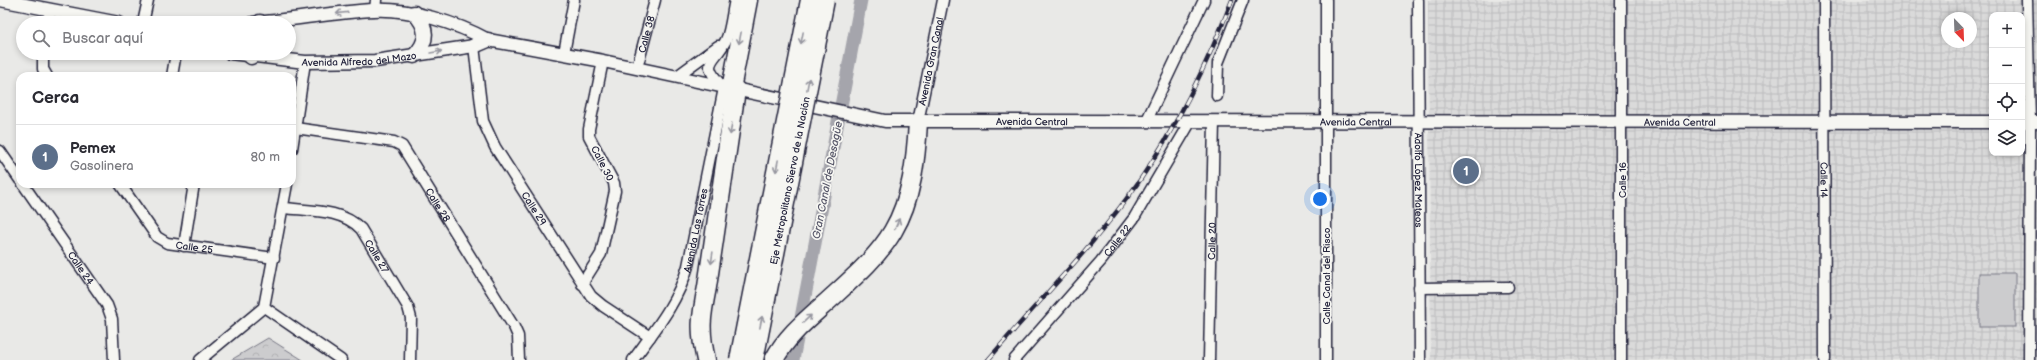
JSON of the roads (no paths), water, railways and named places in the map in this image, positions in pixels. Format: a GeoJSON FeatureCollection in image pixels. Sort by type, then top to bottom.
{"type":"FeatureCollection","features":[{"type":"Feature","properties":{"kind":"highway"},"geometry":{"type":"LineString","coordinates":[[706,360],[700,336],[700,319],[708,287],[730,89],[748,0]]}},
{"type":"Feature","properties":{"kind":"highway","name":"Eje Metropolitano Siervo de la Nación"},"geometry":{"type":"LineString","coordinates":[[739,360],[810,0]]}},
{"type":"Feature","properties":{"kind":"highway","name":"Eje Metropolitano Siervo de la Nación"},"geometry":{"type":"LineString","coordinates":[[754,360],[825,0]]}},
{"type":"Feature","properties":{"kind":"highway"},"geometry":{"type":"LineString","coordinates":[[774,360],[779,350],[797,329],[847,283],[874,255],[894,230],[905,204],[913,174],[918,122]]}},
{"type":"Feature","properties":{"kind":"main road"},"geometry":{"type":"LineString","coordinates":[[414,13],[421,20],[426,34],[423,45],[414,56]]}},
{"type":"Feature","properties":{"kind":"main road","name":"Avenida Alfredo del Mazo"},"geometry":{"type":"LineString","coordinates":[[474,46],[488,40]]}},
{"type":"Feature","properties":{"kind":"street"},"geometry":{"type":"LineString","coordinates":[[0,0],[82,16]]}},
{"type":"Feature","properties":{"kind":"street"},"geometry":{"type":"LineString","coordinates":[[145,16],[148,0]]}},
{"type":"Feature","properties":{"kind":"street"},"geometry":{"type":"LineString","coordinates":[[564,53],[574,0]]}},
{"type":"Feature","properties":{"kind":"street","name":"Calle 38"},"geometry":{"type":"LineString","coordinates":[[637,68],[655,0]]}},
{"type":"Feature","properties":{"kind":"street"},"geometry":{"type":"LineString","coordinates":[[730,89],[715,78],[710,68],[711,60],[726,40],[735,0]]}},
{"type":"Feature","properties":{"kind":"street","name":"Avenida Gran Canal"},"geometry":{"type":"LineString","coordinates":[[918,122],[943,0]]}},
{"type":"Feature","properties":{"kind":"street"},"geometry":{"type":"LineString","coordinates":[[1146,122],[1204,0]]}},
{"type":"Feature","properties":{"kind":"street"},"geometry":{"type":"LineString","coordinates":[[1217,96],[1218,63],[1243,0]]}},
{"type":"Feature","properties":{"kind":"street","name":"Calle Canal del Risco"},"geometry":{"type":"LineString","coordinates":[[1326,0],[1326,360]]}},
{"type":"Feature","properties":{"kind":"street","name":"Adolfo López Mateos"},"geometry":{"type":"LineString","coordinates":[[1418,0],[1420,360]]}},
{"type":"Feature","properties":{"kind":"street","name":"Calle 16"},"geometry":{"type":"LineString","coordinates":[[1621,0],[1621,360]]}},
{"type":"Feature","properties":{"kind":"street","name":"Calle 14"},"geometry":{"type":"LineString","coordinates":[[1824,0],[1825,360]]}},
{"type":"Feature","properties":{"kind":"street"},"geometry":{"type":"LineString","coordinates":[[2027,0],[2030,122],[2029,360]]}},
{"type":"Feature","properties":{"kind":"street"},"geometry":{"type":"LineString","coordinates":[[296,17],[376,5],[414,13],[474,32],[488,40],[603,60],[730,89]]}},
{"type":"Feature","properties":{"kind":"street"},"geometry":{"type":"LineString","coordinates":[[49,16],[50,10]]}},
{"type":"Feature","properties":{"kind":"street"},"geometry":{"type":"LineString","coordinates":[[677,76],[726,40]]}},
{"type":"Feature","properties":{"kind":"street","name":"Avenida Alfredo del Mazo"},"geometry":{"type":"LineString","coordinates":[[289,60],[305,62],[375,61],[474,46]]}},
{"type":"Feature","properties":{"kind":"street","name":"Calle 29"},"geometry":{"type":"LineString","coordinates":[[474,46],[483,121],[487,132],[591,296],[603,306],[650,337]]}},
{"type":"Feature","properties":{"kind":"street"},"geometry":{"type":"LineString","coordinates":[[43,60],[43,69],[45,72]]}},
{"type":"Feature","properties":{"kind":"street"},"geometry":{"type":"LineString","coordinates":[[173,72],[175,60]]}},
{"type":"Feature","properties":{"kind":"street","name":"Calle 30"},"geometry":{"type":"LineString","coordinates":[[582,284],[601,254],[615,191],[614,183],[590,136],[589,129],[603,60]]}},
{"type":"Feature","properties":{"kind":"street"},"geometry":{"type":"LineString","coordinates":[[296,121],[305,62]]}},
{"type":"Feature","properties":{"kind":"street","name":"Avenida Central"},"geometry":{"type":"LineString","coordinates":[[730,89],[861,117],[885,121],[918,122],[1989,122]]}},
{"type":"Feature","properties":{"kind":"street","name":"Avenida Las Torres"},"geometry":{"type":"LineString","coordinates":[[633,360],[676,300],[683,284],[730,89]]}},
{"type":"Feature","properties":{"kind":"street","name":"Calle 22"},"geometry":{"type":"LineString","coordinates":[[1014,360],[1101,262],[1134,218],[1191,121]]}},
{"type":"Feature","properties":{"kind":"street","name":"Calle 20"},"geometry":{"type":"LineString","coordinates":[[1209,360],[1214,121]]}},
{"type":"Feature","properties":{"kind":"street","name":"Calle 28"},"geometry":{"type":"LineString","coordinates":[[296,128],[394,142],[402,146],[514,327],[518,336],[518,360]]}},
{"type":"Feature","properties":{"kind":"street"},"geometry":{"type":"LineString","coordinates":[[0,151],[16,174]]}},
{"type":"Feature","properties":{"kind":"street","name":"Calle 24"},"geometry":{"type":"LineString","coordinates":[[26,188],[107,305],[112,319],[114,360]]}},
{"type":"Feature","properties":{"kind":"street","name":"Calle 25"},"geometry":{"type":"LineString","coordinates":[[123,188],[157,238],[167,243],[274,258]]}},
{"type":"Feature","properties":{"kind":"street"},"geometry":{"type":"LineString","coordinates":[[184,246],[193,188]]}},
{"type":"Feature","properties":{"kind":"street"},"geometry":{"type":"LineString","coordinates":[[200,360],[264,307],[284,208],[286,188]]}},
{"type":"Feature","properties":{"kind":"street","name":"Calle 27"},"geometry":{"type":"LineString","coordinates":[[284,208],[344,216],[353,221],[361,229],[408,307],[411,318],[410,360]]}},
{"type":"Feature","properties":{"kind":"street"},"geometry":{"type":"LineString","coordinates":[[1419,288],[1508,287]]}},
{"type":"Feature","properties":{"kind":"street"},"geometry":{"type":"LineString","coordinates":[[264,307],[340,360]]}},
{"type":"Feature","properties":{"kind":"street"},"geometry":{"type":"LineString","coordinates":[[1025,346],[1025,360]]}},
{"type":"Feature","properties":{"kind":"waterway","name":"Gran Canal de Desagüe"},"geometry":{"type":"LineString","coordinates":[[793,360],[861,0]]}},
{"type":"Feature","properties":{"kind":"railway"},"geometry":{"type":"LineString","coordinates":[[988,360],[1086,250],[1140,180],[1167,137],[1191,93],[1213,47],[1232,0]]}},
{"type":"Feature","properties":{"kind":"place","name":"Pemex"},"geometry":{"type":"Point","coordinates":[1466,171]}}]}
